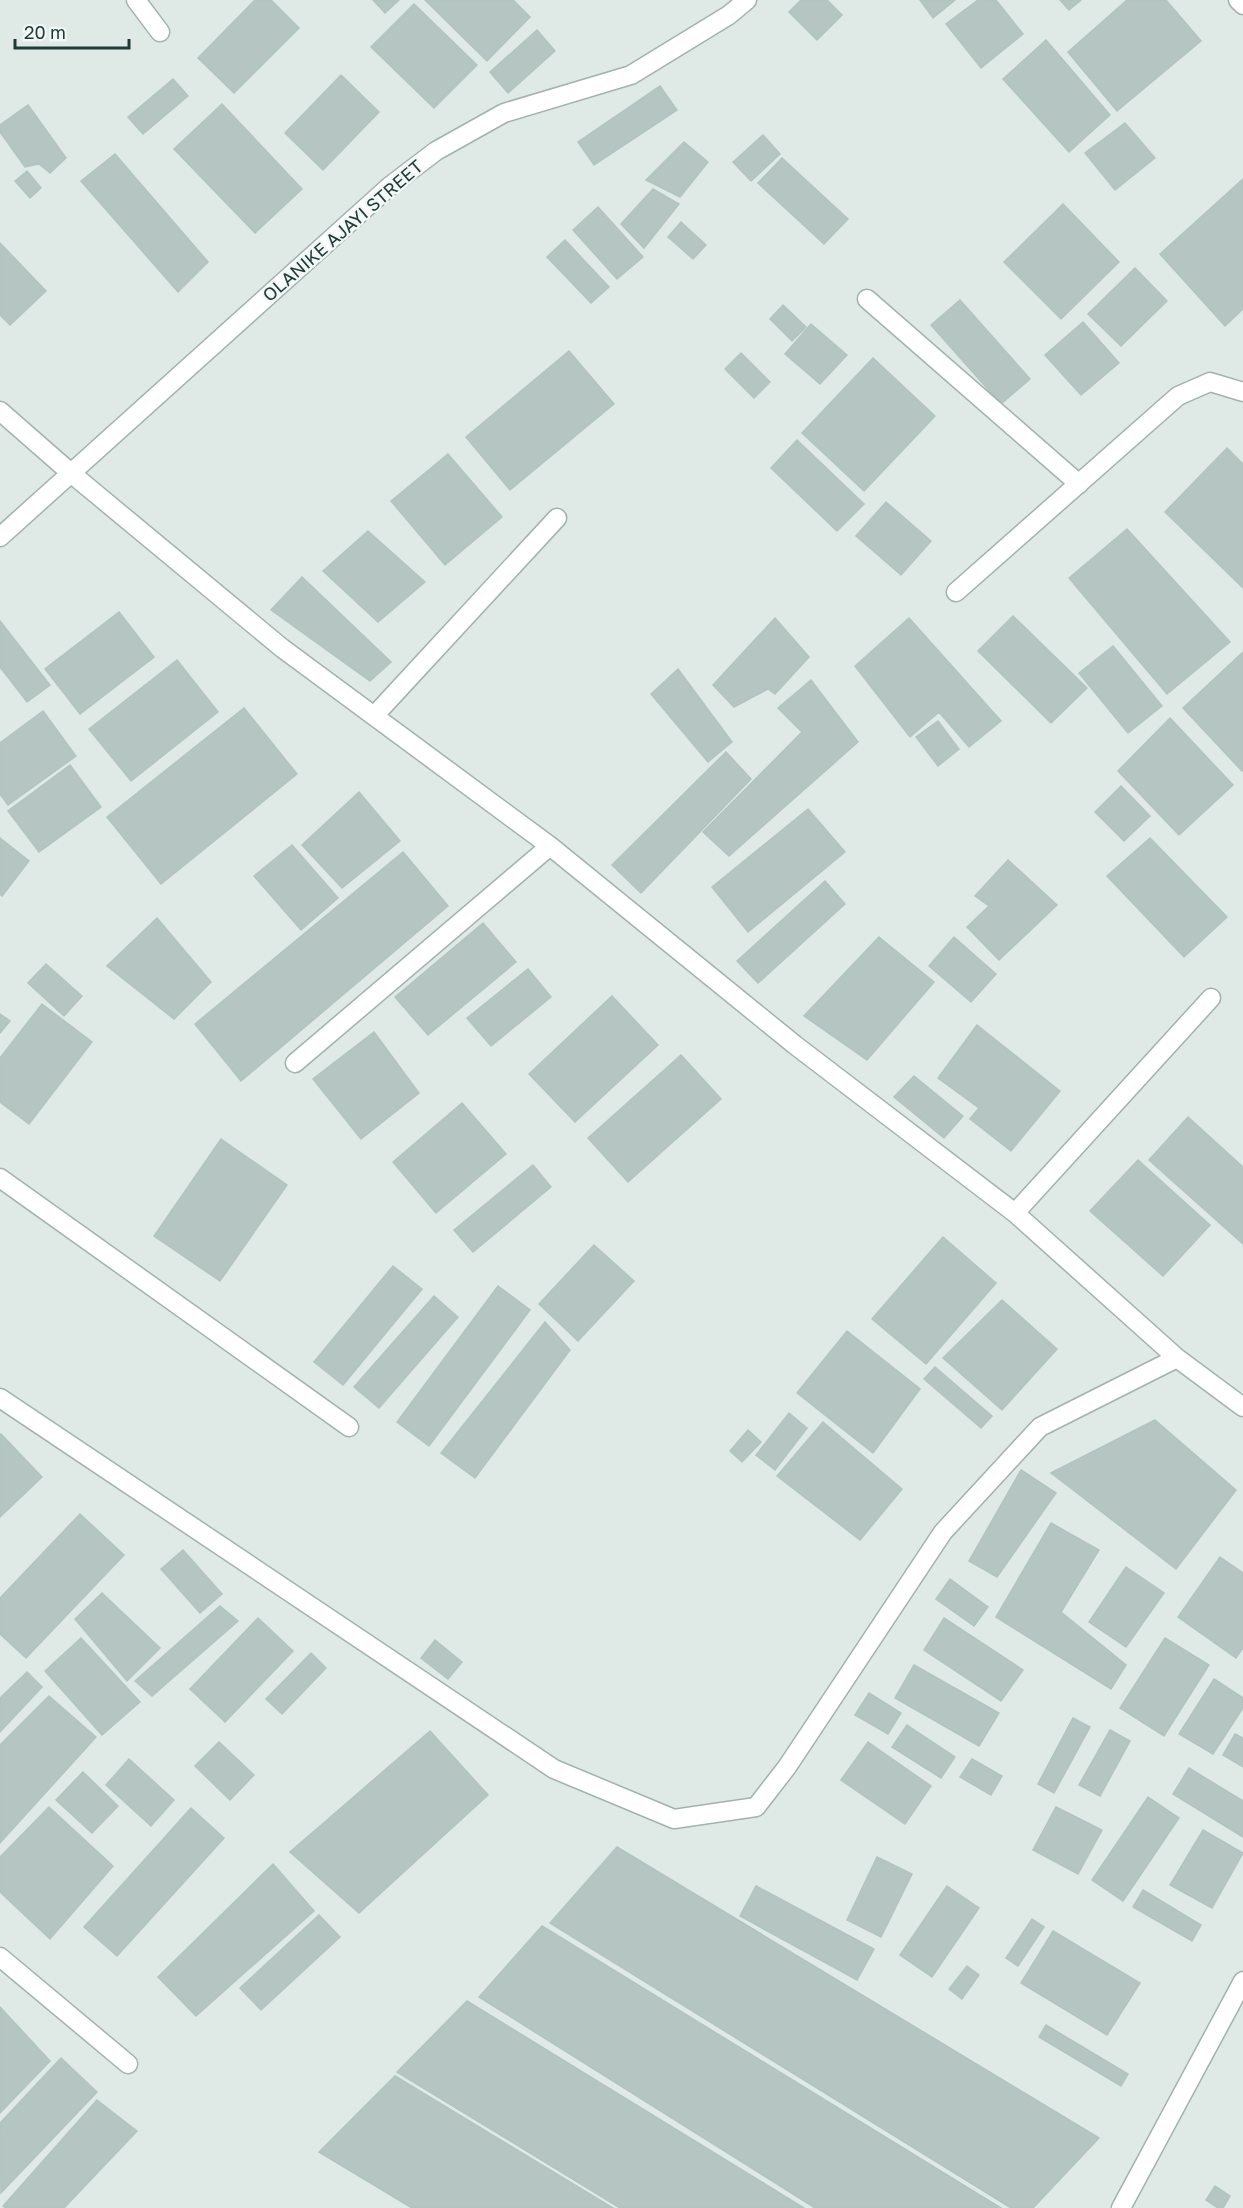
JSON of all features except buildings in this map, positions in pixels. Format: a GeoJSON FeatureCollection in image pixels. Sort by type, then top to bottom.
{"type":"FeatureCollection","features":[{"type":"Feature","properties":{"kind":"street"},"geometry":{"type":"LineString","coordinates":[[136,0],[160,32]]}},
{"type":"Feature","properties":{"kind":"street","name":"OLANIKE AJAYI STREET"},"geometry":{"type":"LineString","coordinates":[[0,537],[390,186],[436,151],[504,113],[631,75],[729,15],[747,0]]}},
{"type":"Feature","properties":{"kind":"street"},"geometry":{"type":"LineString","coordinates":[[1238,0],[1243,5]]}},
{"type":"Feature","properties":{"kind":"street"},"geometry":{"type":"LineString","coordinates":[[867,299],[1079,484]]}},
{"type":"Feature","properties":{"kind":"street"},"geometry":{"type":"LineString","coordinates":[[956,592],[1178,396],[1210,382],[1243,392]]}},
{"type":"Feature","properties":{"kind":"street"},"geometry":{"type":"LineString","coordinates":[[0,411],[72,474],[282,648],[550,846],[795,1045],[1015,1213],[1177,1359],[1243,1407]]}},
{"type":"Feature","properties":{"kind":"street"},"geometry":{"type":"LineString","coordinates":[[374,716],[558,518]]}},
{"type":"Feature","properties":{"kind":"street"},"geometry":{"type":"LineString","coordinates":[[295,1063],[550,846]]}},
{"type":"Feature","properties":{"kind":"street"},"geometry":{"type":"LineString","coordinates":[[1015,1213],[1211,998]]}},
{"type":"Feature","properties":{"kind":"street"},"geometry":{"type":"LineString","coordinates":[[0,1178],[349,1427]]}},
{"type":"Feature","properties":{"kind":"street"},"geometry":{"type":"LineString","coordinates":[[0,1398],[554,1769],[674,1819],[756,1807],[787,1767],[943,1532],[1040,1427],[1177,1359]]}},
{"type":"Feature","properties":{"kind":"street"},"geometry":{"type":"LineString","coordinates":[[0,1957],[128,2064]]}},
{"type":"Feature","properties":{"kind":"street"},"geometry":{"type":"LineString","coordinates":[[1121,2208],[1243,1981]]}}]}
